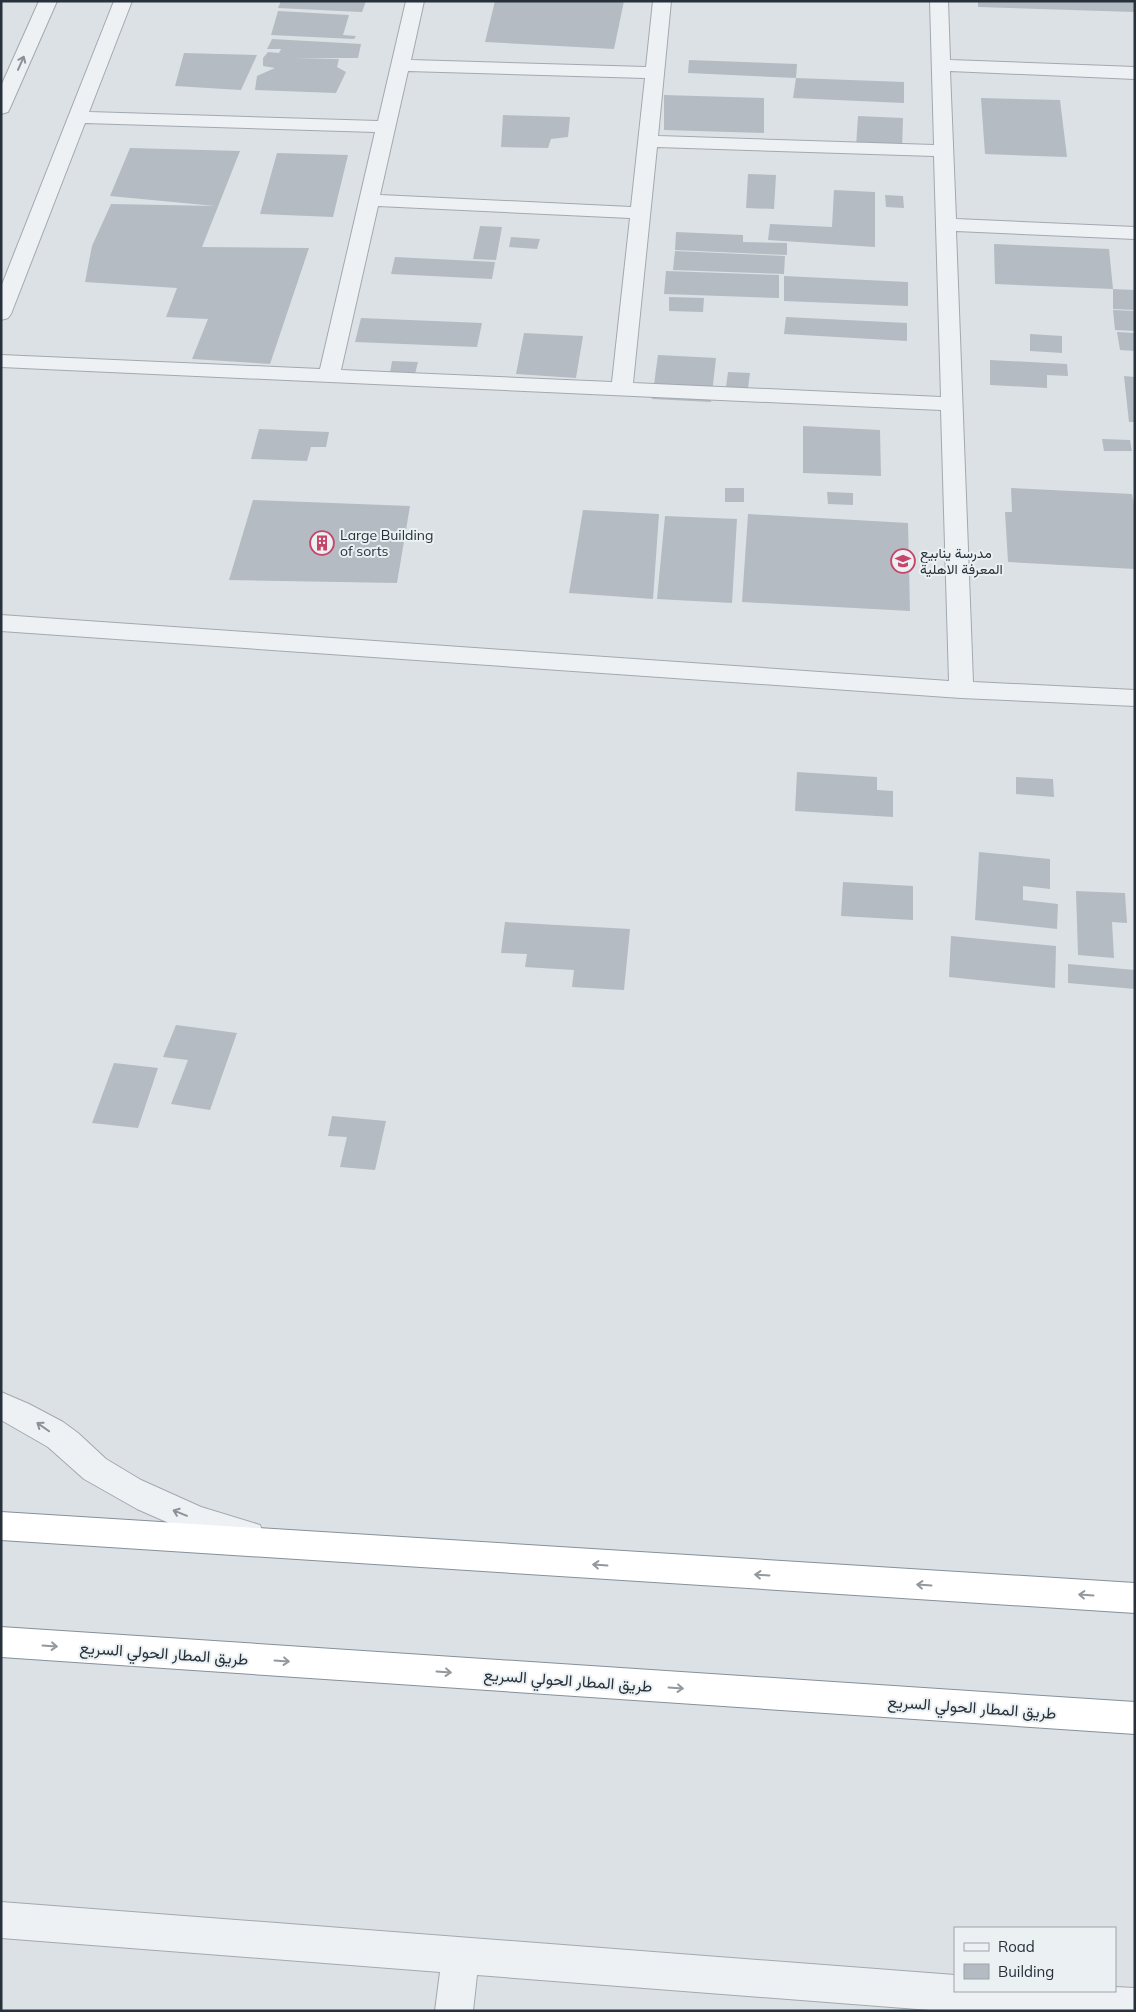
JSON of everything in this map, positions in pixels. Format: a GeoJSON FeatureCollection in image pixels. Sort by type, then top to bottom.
{"type":"FeatureCollection","features":[{"type":"Feature","properties":{"kind":"highway"},"geometry":{"type":"LineString","coordinates":[[1,1526],[1135,1598]]}},
{"type":"Feature","properties":{"kind":"highway","name":"طريق المطار الحولي السريع"},"geometry":{"type":"LineString","coordinates":[[1,1642],[1135,1718]]}},
{"type":"Feature","properties":{"kind":"street"},"geometry":{"type":"LineString","coordinates":[[1,108],[48,1]]}},
{"type":"Feature","properties":{"kind":"street"},"geometry":{"type":"LineString","coordinates":[[1,314],[124,1]]}},
{"type":"Feature","properties":{"kind":"street"},"geometry":{"type":"LineString","coordinates":[[329,376],[415,1]]}},
{"type":"Feature","properties":{"kind":"street"},"geometry":{"type":"LineString","coordinates":[[622,389],[662,1]]}},
{"type":"Feature","properties":{"kind":"street"},"geometry":{"type":"LineString","coordinates":[[939,1],[961,690]]}},
{"type":"Feature","properties":{"kind":"street"},"geometry":{"type":"LineString","coordinates":[[400,65],[655,73]]}},
{"type":"Feature","properties":{"kind":"street"},"geometry":{"type":"LineString","coordinates":[[941,65],[1135,73]]}},
{"type":"Feature","properties":{"kind":"street"},"geometry":{"type":"LineString","coordinates":[[79,117],[386,127]]}},
{"type":"Feature","properties":{"kind":"street"},"geometry":{"type":"LineString","coordinates":[[648,141],[944,151]]}},
{"type":"Feature","properties":{"kind":"street"},"geometry":{"type":"LineString","coordinates":[[369,200],[641,213]]}},
{"type":"Feature","properties":{"kind":"street"},"geometry":{"type":"LineString","coordinates":[[946,225],[1135,233]]}},
{"type":"Feature","properties":{"kind":"street"},"geometry":{"type":"LineString","coordinates":[[1,361],[952,404]]}},
{"type":"Feature","properties":{"kind":"street"},"geometry":{"type":"LineString","coordinates":[[1,623],[961,690],[1135,698]]}},
{"type":"Feature","properties":{"kind":"street"},"geometry":{"type":"LineString","coordinates":[[1,1404],[33,1420],[65,1442],[94,1468],[161,1505],[225,1530],[311,1547]]}},
{"type":"Feature","properties":{"kind":"street"},"geometry":{"type":"LineString","coordinates":[[1,1920],[1135,2007]]}},
{"type":"Feature","properties":{"kind":"street"},"geometry":{"type":"LineString","coordinates":[[454,2011],[461,1955]]}},
{"type":"Feature","properties":{"kind":"building"},"geometry":{"type":"Polygon","coordinates":[[[281,1],[366,1],[362,12],[278,8],[281,1]]]}},
{"type":"Feature","properties":{"kind":"building"},"geometry":{"type":"Polygon","coordinates":[[[495,1],[624,1],[614,49],[485,42],[495,1]]]}},
{"type":"Feature","properties":{"kind":"building"},"geometry":{"type":"Polygon","coordinates":[[[978,1],[1135,1],[1135,12],[978,7],[978,1]]]}},
{"type":"Feature","properties":{"kind":"building"},"geometry":{"type":"Polygon","coordinates":[[[278,11],[349,15],[343,35],[356,36],[354,39],[271,35],[278,11]]]}},
{"type":"Feature","properties":{"kind":"building"},"geometry":{"type":"Polygon","coordinates":[[[272,39],[361,44],[358,58],[295,58],[339,59],[337,67],[346,72],[336,93],[255,90],[257,76],[275,68],[263,66],[263,58],[268,52],[279,53],[281,49],[267,49],[272,39]]]}},
{"type":"Feature","properties":{"kind":"building"},"geometry":{"type":"Polygon","coordinates":[[[184,53],[257,55],[241,90],[175,86],[184,53]]]}},
{"type":"Feature","properties":{"kind":"building"},"geometry":{"type":"Polygon","coordinates":[[[689,60],[797,64],[796,78],[688,73],[689,60]]]}},
{"type":"Feature","properties":{"kind":"building"},"geometry":{"type":"Polygon","coordinates":[[[796,78],[904,82],[904,103],[793,98],[796,78]]]}},
{"type":"Feature","properties":{"kind":"building"},"geometry":{"type":"Polygon","coordinates":[[[664,95],[764,98],[764,133],[664,130],[664,95]]]}},
{"type":"Feature","properties":{"kind":"building"},"geometry":{"type":"Polygon","coordinates":[[[981,98],[1060,100],[1067,157],[985,154],[981,98]]]}},
{"type":"Feature","properties":{"kind":"building"},"geometry":{"type":"Polygon","coordinates":[[[503,115],[570,117],[568,137],[551,139],[548,148],[501,147],[503,115]]]}},
{"type":"Feature","properties":{"kind":"building"},"geometry":{"type":"Polygon","coordinates":[[[858,116],[903,118],[902,149],[856,147],[858,116]]]}},
{"type":"Feature","properties":{"kind":"building"},"geometry":{"type":"Polygon","coordinates":[[[130,148],[240,151],[202,247],[309,248],[270,364],[192,359],[208,319],[166,317],[177,288],[85,282],[92,246],[111,204],[215,206],[110,196],[130,148]]]}},
{"type":"Feature","properties":{"kind":"building"},"geometry":{"type":"Polygon","coordinates":[[[277,153],[348,155],[333,217],[260,214],[277,153]]]}},
{"type":"Feature","properties":{"kind":"building"},"geometry":{"type":"Polygon","coordinates":[[[748,174],[776,175],[774,209],[746,208],[748,174]]]}},
{"type":"Feature","properties":{"kind":"building"},"geometry":{"type":"Polygon","coordinates":[[[834,190],[875,192],[875,247],[768,240],[770,224],[832,227],[834,190]]]}},
{"type":"Feature","properties":{"kind":"building"},"geometry":{"type":"Polygon","coordinates":[[[885,195],[903,196],[904,208],[886,207],[885,195]]]}},
{"type":"Feature","properties":{"kind":"building"},"geometry":{"type":"Polygon","coordinates":[[[480,226],[502,227],[496,260],[473,259],[480,226]]]}},
{"type":"Feature","properties":{"kind":"building"},"geometry":{"type":"Polygon","coordinates":[[[676,232],[743,235],[743,242],[787,243],[787,255],[675,250],[676,232]]]}},
{"type":"Feature","properties":{"kind":"building"},"geometry":{"type":"Polygon","coordinates":[[[511,237],[540,239],[537,249],[509,247],[511,237]]]}},
{"type":"Feature","properties":{"kind":"building"},"geometry":{"type":"Polygon","coordinates":[[[994,244],[1109,249],[1113,289],[995,284],[994,244]]]}},
{"type":"Feature","properties":{"kind":"building"},"geometry":{"type":"Polygon","coordinates":[[[675,251],[785,256],[784,274],[673,270],[675,251]]]}},
{"type":"Feature","properties":{"kind":"building"},"geometry":{"type":"Polygon","coordinates":[[[395,257],[495,262],[492,279],[391,274],[395,257]]]}},
{"type":"Feature","properties":{"kind":"building"},"geometry":{"type":"Polygon","coordinates":[[[666,271],[779,275],[779,298],[664,294],[666,271]]]}},
{"type":"Feature","properties":{"kind":"building"},"geometry":{"type":"Polygon","coordinates":[[[784,276],[908,282],[908,306],[784,301],[784,276]]]}},
{"type":"Feature","properties":{"kind":"building"},"geometry":{"type":"Polygon","coordinates":[[[1113,289],[1135,290],[1135,310],[1113,309],[1113,289]]]}},
{"type":"Feature","properties":{"kind":"building"},"geometry":{"type":"Polygon","coordinates":[[[669,297],[704,298],[703,312],[669,311],[669,297]]]}},
{"type":"Feature","properties":{"kind":"building"},"geometry":{"type":"Polygon","coordinates":[[[1113,310],[1135,311],[1135,331],[1115,330],[1113,310]]]}},
{"type":"Feature","properties":{"kind":"building"},"geometry":{"type":"Polygon","coordinates":[[[786,317],[907,323],[907,341],[784,334],[786,317]]]}},
{"type":"Feature","properties":{"kind":"building"},"geometry":{"type":"Polygon","coordinates":[[[361,318],[482,323],[477,347],[355,342],[361,318]]]}},
{"type":"Feature","properties":{"kind":"building"},"geometry":{"type":"Polygon","coordinates":[[[1117,332],[1135,333],[1135,351],[1120,350],[1117,332]]]}},
{"type":"Feature","properties":{"kind":"building"},"geometry":{"type":"Polygon","coordinates":[[[524,333],[583,336],[576,378],[516,374],[524,333]]]}},
{"type":"Feature","properties":{"kind":"building"},"geometry":{"type":"Polygon","coordinates":[[[1030,334],[1062,336],[1062,353],[1030,351],[1030,334]]]}},
{"type":"Feature","properties":{"kind":"building"},"geometry":{"type":"Polygon","coordinates":[[[658,355],[716,358],[711,402],[652,399],[658,355]]]}},
{"type":"Feature","properties":{"kind":"building"},"geometry":{"type":"Polygon","coordinates":[[[990,360],[1067,364],[1068,376],[1047,375],[1047,388],[990,385],[990,360]]]}},
{"type":"Feature","properties":{"kind":"building"},"geometry":{"type":"Polygon","coordinates":[[[392,361],[418,362],[415,374],[390,373],[392,361]]]}},
{"type":"Feature","properties":{"kind":"building"},"geometry":{"type":"Polygon","coordinates":[[[728,372],[750,373],[748,388],[726,387],[728,372]]]}},
{"type":"Feature","properties":{"kind":"building"},"geometry":{"type":"Polygon","coordinates":[[[1124,376],[1135,377],[1135,422],[1129,422],[1124,376]]]}},
{"type":"Feature","properties":{"kind":"building"},"geometry":{"type":"Polygon","coordinates":[[[803,426],[880,430],[881,476],[803,473],[803,426]]]}},
{"type":"Feature","properties":{"kind":"building"},"geometry":{"type":"Polygon","coordinates":[[[259,429],[329,432],[326,447],[311,447],[307,461],[251,459],[259,429]]]}},
{"type":"Feature","properties":{"kind":"building"},"geometry":{"type":"Polygon","coordinates":[[[1102,439],[1130,440],[1132,451],[1104,451],[1102,439]]]}},
{"type":"Feature","properties":{"kind":"building"},"geometry":{"type":"Polygon","coordinates":[[[725,488],[744,488],[744,502],[725,502],[725,488]]]}},
{"type":"Feature","properties":{"kind":"building"},"geometry":{"type":"Polygon","coordinates":[[[1011,488],[1132,494],[1135,510],[1135,569],[1008,562],[1005,512],[1012,512],[1011,488]]]}},
{"type":"Feature","properties":{"kind":"building"},"geometry":{"type":"Polygon","coordinates":[[[827,492],[853,493],[853,505],[828,504],[827,492]]]}},
{"type":"Feature","properties":{"kind":"building","name":"Large Building of sorts"},"geometry":{"type":"Polygon","coordinates":[[[253,500],[410,506],[397,583],[229,580],[253,500]]]}},
{"type":"Feature","properties":{"kind":"building"},"geometry":{"type":"Polygon","coordinates":[[[583,510],[659,514],[653,599],[569,593],[583,510]]]}},
{"type":"Feature","properties":{"kind":"building"},"geometry":{"type":"Polygon","coordinates":[[[748,514],[908,523],[910,611],[742,602],[748,514]]]}},
{"type":"Feature","properties":{"kind":"building"},"geometry":{"type":"Polygon","coordinates":[[[665,516],[737,519],[732,603],[657,599],[665,516]]]}},
{"type":"Feature","properties":{"kind":"building"},"geometry":{"type":"Polygon","coordinates":[[[797,772],[877,777],[877,790],[893,791],[893,817],[795,811],[797,772]]]}},
{"type":"Feature","properties":{"kind":"building"},"geometry":{"type":"Polygon","coordinates":[[[1016,777],[1053,779],[1054,797],[1016,794],[1016,777]]]}},
{"type":"Feature","properties":{"kind":"building"},"geometry":{"type":"Polygon","coordinates":[[[979,852],[1050,859],[1050,889],[1023,886],[1023,900],[1058,904],[1057,929],[975,920],[979,852]]]}},
{"type":"Feature","properties":{"kind":"building"},"geometry":{"type":"Polygon","coordinates":[[[843,882],[913,886],[913,920],[841,916],[843,882]]]}},
{"type":"Feature","properties":{"kind":"building"},"geometry":{"type":"Polygon","coordinates":[[[1076,891],[1125,893],[1127,923],[1112,922],[1114,958],[1078,955],[1076,891]]]}},
{"type":"Feature","properties":{"kind":"building"},"geometry":{"type":"Polygon","coordinates":[[[505,922],[630,929],[624,990],[572,987],[574,970],[525,967],[527,954],[501,953],[505,922]]]}},
{"type":"Feature","properties":{"kind":"building"},"geometry":{"type":"Polygon","coordinates":[[[951,936],[1056,946],[1055,988],[949,977],[951,936]]]}},
{"type":"Feature","properties":{"kind":"building"},"geometry":{"type":"Polygon","coordinates":[[[1068,964],[1135,970],[1135,989],[1068,983],[1068,964]]]}},
{"type":"Feature","properties":{"kind":"building"},"geometry":{"type":"Polygon","coordinates":[[[176,1025],[237,1033],[210,1110],[171,1104],[188,1060],[163,1057],[176,1025]]]}},
{"type":"Feature","properties":{"kind":"building"},"geometry":{"type":"Polygon","coordinates":[[[114,1063],[158,1068],[138,1128],[92,1123],[114,1063]]]}},
{"type":"Feature","properties":{"kind":"building"},"geometry":{"type":"Polygon","coordinates":[[[332,1116],[386,1121],[375,1170],[340,1167],[347,1137],[328,1136],[332,1116]]]}},
{"type":"Feature","properties":{"kind":"place","name":"Large Building of sorts"},"geometry":{"type":"Point","coordinates":[322,543]}},
{"type":"Feature","properties":{"kind":"place","name":"مدرسة ينابيع المعرفة الاهلية"},"geometry":{"type":"Point","coordinates":[903,561]}}]}
